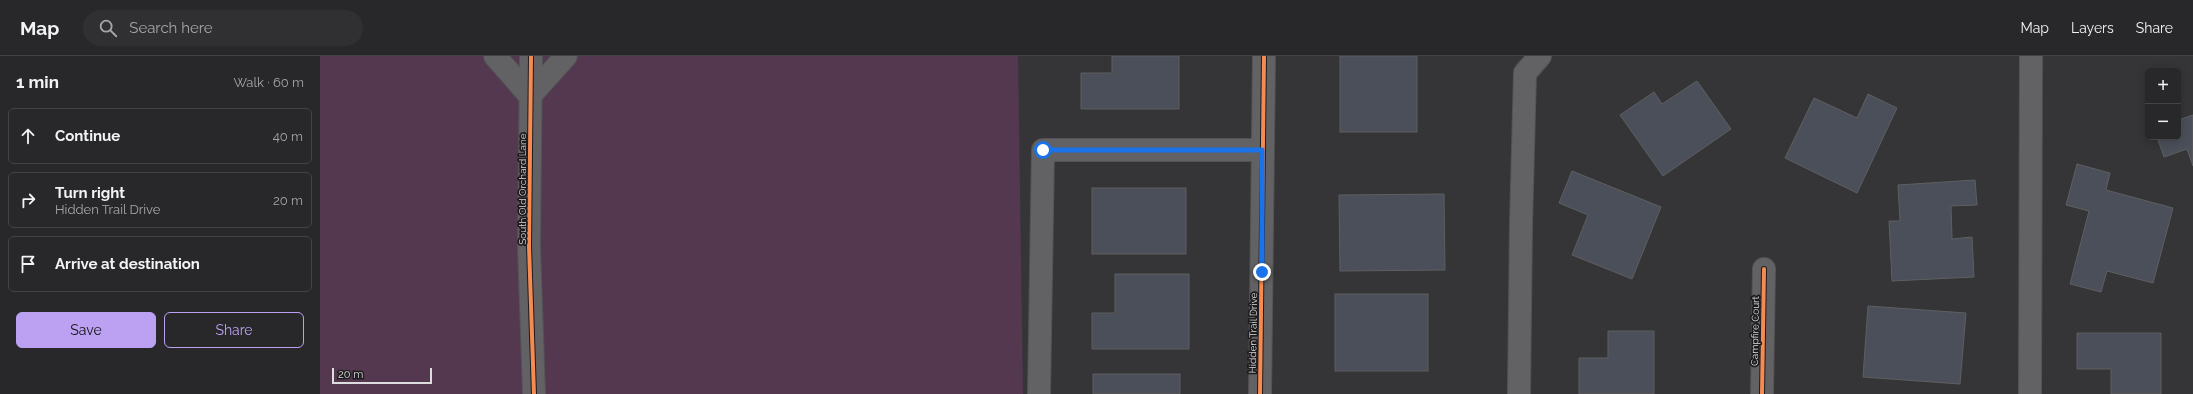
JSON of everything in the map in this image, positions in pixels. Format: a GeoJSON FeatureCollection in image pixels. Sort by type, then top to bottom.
{"type":"FeatureCollection","features":[{"type":"Feature","properties":{"kind":"street"},"geometry":{"type":"LineString","coordinates":[[495,56],[530,96],[566,56]]}},
{"type":"Feature","properties":{"kind":"street","name":"South Old Orchard Lane"},"geometry":{"type":"LineString","coordinates":[[531,56],[530,246],[534,394]]}},
{"type":"Feature","properties":{"kind":"street","name":"Hidden Trail Drive"},"geometry":{"type":"LineString","coordinates":[[1260,394],[1264,56]]}},
{"type":"Feature","properties":{"kind":"street"},"geometry":{"type":"LineString","coordinates":[[1519,394],[1525,73],[1540,56]]}},
{"type":"Feature","properties":{"kind":"street"},"geometry":{"type":"LineString","coordinates":[[2030,394],[2031,56]]}},
{"type":"Feature","properties":{"kind":"street"},"geometry":{"type":"LineString","coordinates":[[1039,394],[1043,150],[1262,150]]}},
{"type":"Feature","properties":{"kind":"street","name":"Campfire Court"},"geometry":{"type":"LineString","coordinates":[[1762,394],[1764,268]]}},
{"type":"Feature","properties":{"kind":"shaded area"},"geometry":{"type":"Polygon","coordinates":[[[320,56],[1018,56],[1023,394],[320,394],[320,56]]]}},
{"type":"Feature","properties":{"kind":"building"},"geometry":{"type":"Polygon","coordinates":[[[1112,56],[1179,56],[1179,109],[1081,109],[1081,73],[1112,73],[1112,56]]]}},
{"type":"Feature","properties":{"kind":"building"},"geometry":{"type":"Polygon","coordinates":[[[1340,56],[1417,56],[1417,132],[1340,132],[1340,56]]]}},
{"type":"Feature","properties":{"kind":"building"},"geometry":{"type":"Polygon","coordinates":[[[1697,81],[1731,129],[1663,176],[1620,115],[1654,92],[1662,104],[1697,81]]]}},
{"type":"Feature","properties":{"kind":"building"},"geometry":{"type":"Polygon","coordinates":[[[1868,94],[1897,108],[1857,193],[1785,158],[1814,98],[1857,118],[1868,94]]]}},
{"type":"Feature","properties":{"kind":"building"},"geometry":{"type":"Polygon","coordinates":[[[2193,115],[2193,166],[2187,149],[2164,157],[2158,140],[2181,140],[2181,119],[2193,115]]]}},
{"type":"Feature","properties":{"kind":"building"},"geometry":{"type":"Polygon","coordinates":[[[2077,164],[2110,173],[2106,190],[2173,208],[2153,283],[2107,271],[2101,292],[2070,284],[2089,211],[2066,205],[2077,164]]]}},
{"type":"Feature","properties":{"kind":"building"},"geometry":{"type":"Polygon","coordinates":[[[1572,171],[1661,207],[1632,279],[1572,255],[1588,215],[1559,203],[1572,171]]]}},
{"type":"Feature","properties":{"kind":"building"},"geometry":{"type":"Polygon","coordinates":[[[1975,180],[1977,205],[1951,206],[1952,239],[1972,237],[1974,277],[1892,281],[1889,221],[1900,221],[1898,185],[1975,180]]]}},
{"type":"Feature","properties":{"kind":"building"},"geometry":{"type":"Polygon","coordinates":[[[1092,188],[1186,188],[1186,254],[1092,254],[1092,188]]]}},
{"type":"Feature","properties":{"kind":"building"},"geometry":{"type":"Polygon","coordinates":[[[1444,194],[1445,270],[1340,271],[1339,195],[1444,194]]]}},
{"type":"Feature","properties":{"kind":"building"},"geometry":{"type":"Polygon","coordinates":[[[1115,274],[1189,274],[1189,349],[1092,349],[1092,313],[1115,313],[1115,274]]]}},
{"type":"Feature","properties":{"kind":"building"},"geometry":{"type":"Polygon","coordinates":[[[1335,294],[1428,294],[1428,371],[1335,371],[1335,294]]]}},
{"type":"Feature","properties":{"kind":"building"},"geometry":{"type":"Polygon","coordinates":[[[1868,306],[1966,313],[1960,384],[1863,377],[1868,306]]]}},
{"type":"Feature","properties":{"kind":"building"},"geometry":{"type":"Polygon","coordinates":[[[1608,331],[1654,331],[1654,394],[1579,394],[1579,358],[1608,358],[1608,331]]]}},
{"type":"Feature","properties":{"kind":"building"},"geometry":{"type":"Polygon","coordinates":[[[2077,333],[2161,333],[2161,394],[2111,394],[2111,369],[2077,369],[2077,333]]]}},
{"type":"Feature","properties":{"kind":"building"},"geometry":{"type":"Polygon","coordinates":[[[1093,374],[1180,374],[1180,394],[1093,394],[1093,374]]]}},
{"type":"Feature","properties":{"kind":"cycle path"},"geometry":{"type":"LineString","coordinates":[[531,56],[529,246],[534,394]]}},
{"type":"Feature","properties":{"kind":"cycle path"},"geometry":{"type":"LineString","coordinates":[[1260,394],[1264,56]]}},
{"type":"Feature","properties":{"kind":"cycle path"},"geometry":{"type":"LineString","coordinates":[[1762,394],[1764,269]]}},
{"type":"Feature","properties":{"kind":"route"},"geometry":{"type":"LineString","coordinates":[[1043,150],[1262,150],[1262,272]]}}]}
